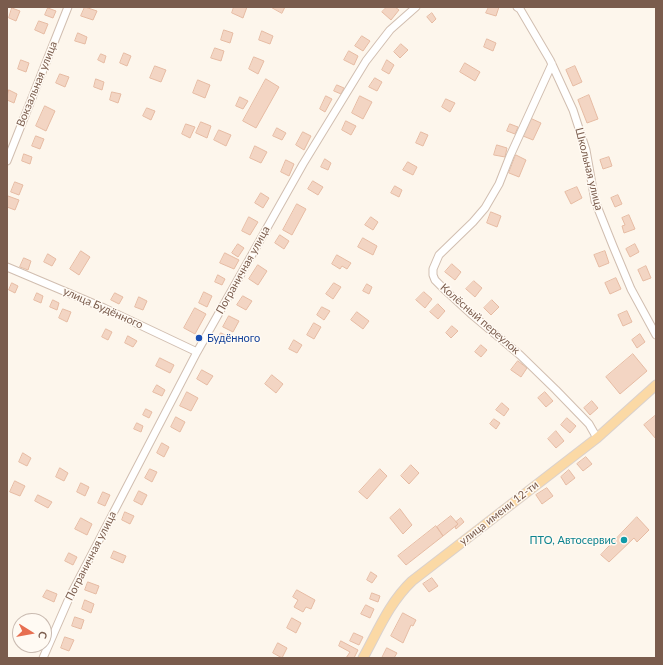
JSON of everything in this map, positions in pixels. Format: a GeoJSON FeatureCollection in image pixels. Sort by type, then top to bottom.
{"type":"FeatureCollection","features":[{"type":"Feature","properties":{"kind":"main road","name":"улица имени 12-ти"},"geometry":{"type":"LineString","coordinates":[[363,658],[391,606],[401,591],[597,438],[656,385]]}},
{"type":"Feature","properties":{"kind":"street","name":"Вокзальная улица"},"geometry":{"type":"LineString","coordinates":[[7,161],[68,7]]}},
{"type":"Feature","properties":{"kind":"street","name":"Пограничная улица"},"geometry":{"type":"LineString","coordinates":[[43,658],[73,590],[197,352],[303,164],[366,61],[390,30],[416,7]]}},
{"type":"Feature","properties":{"kind":"street","name":"Школьная улица"},"geometry":{"type":"LineString","coordinates":[[517,7],[552,64],[573,110],[586,150],[595,201],[631,289],[656,335]]}},
{"type":"Feature","properties":{"kind":"street","name":"Колёсный переулок"},"geometry":{"type":"LineString","coordinates":[[552,64],[510,156],[499,184],[485,208],[473,222],[438,255],[433,269],[433,275],[445,290],[470,313],[520,354],[589,424],[597,438]]}},
{"type":"Feature","properties":{"kind":"street","name":"улица Будённого"},"geometry":{"type":"LineString","coordinates":[[7,267],[104,308],[197,352]]}},
{"type":"Feature","properties":{"kind":"building"},"geometry":{"type":"Polygon","coordinates":[[[85,7],[97,11],[93,20],[81,16],[85,7]]]}},
{"type":"Feature","properties":{"kind":"building"},"geometry":{"type":"Polygon","coordinates":[[[234,7],[247,7],[243,18],[232,13],[234,7]]]}},
{"type":"Feature","properties":{"kind":"building"},"geometry":{"type":"Polygon","coordinates":[[[271,7],[285,7],[282,13],[271,7]]]}},
{"type":"Feature","properties":{"kind":"building"},"geometry":{"type":"Polygon","coordinates":[[[387,7],[395,7],[399,10],[391,20],[382,12],[387,7]]]}},
{"type":"Feature","properties":{"kind":"building"},"geometry":{"type":"Polygon","coordinates":[[[489,7],[499,7],[496,16],[486,13],[489,7]]]}},
{"type":"Feature","properties":{"kind":"building"},"geometry":{"type":"Polygon","coordinates":[[[12,8],[20,11],[16,21],[9,18],[12,8]]]}},
{"type":"Feature","properties":{"kind":"building"},"geometry":{"type":"Polygon","coordinates":[[[48,8],[56,11],[53,18],[45,15],[48,8]]]}},
{"type":"Feature","properties":{"kind":"building"},"geometry":{"type":"Polygon","coordinates":[[[432,13],[436,19],[432,23],[427,17],[432,13]]]}},
{"type":"Feature","properties":{"kind":"building"},"geometry":{"type":"Polygon","coordinates":[[[39,21],[48,24],[44,34],[35,30],[39,21]]]}},
{"type":"Feature","properties":{"kind":"building"},"geometry":{"type":"Polygon","coordinates":[[[224,30],[233,33],[230,43],[221,40],[224,30]]]}},
{"type":"Feature","properties":{"kind":"building"},"geometry":{"type":"Polygon","coordinates":[[[262,31],[273,36],[270,44],[259,40],[262,31]]]}},
{"type":"Feature","properties":{"kind":"building"},"geometry":{"type":"Polygon","coordinates":[[[78,33],[87,37],[85,44],[75,41],[78,33]]]}},
{"type":"Feature","properties":{"kind":"building"},"geometry":{"type":"Polygon","coordinates":[[[362,36],[370,41],[363,51],[355,46],[362,36]]]}},
{"type":"Feature","properties":{"kind":"building"},"geometry":{"type":"Polygon","coordinates":[[[487,39],[496,43],[493,51],[484,47],[487,39]]]}},
{"type":"Feature","properties":{"kind":"building"},"geometry":{"type":"Polygon","coordinates":[[[401,44],[408,50],[400,58],[394,52],[401,44]]]}},
{"type":"Feature","properties":{"kind":"building"},"geometry":{"type":"Polygon","coordinates":[[[215,48],[224,51],[221,61],[211,58],[215,48]]]}},
{"type":"Feature","properties":{"kind":"building"},"geometry":{"type":"Polygon","coordinates":[[[349,51],[358,56],[354,65],[344,60],[349,51]]]}},
{"type":"Feature","properties":{"kind":"building"},"geometry":{"type":"Polygon","coordinates":[[[124,53],[131,56],[127,66],[120,63],[124,53]]]}},
{"type":"Feature","properties":{"kind":"building"},"geometry":{"type":"Polygon","coordinates":[[[101,54],[106,56],[104,63],[98,60],[101,54]]]}},
{"type":"Feature","properties":{"kind":"building"},"geometry":{"type":"Polygon","coordinates":[[[254,57],[264,61],[258,74],[249,69],[254,57]]]}},
{"type":"Feature","properties":{"kind":"building"},"geometry":{"type":"Polygon","coordinates":[[[21,60],[29,63],[26,72],[18,69],[21,60]]]}},
{"type":"Feature","properties":{"kind":"building"},"geometry":{"type":"Polygon","coordinates":[[[387,60],[394,65],[389,74],[382,70],[387,60]]]}},
{"type":"Feature","properties":{"kind":"building"},"geometry":{"type":"Polygon","coordinates":[[[465,63],[480,72],[475,81],[460,72],[465,63]]]}},
{"type":"Feature","properties":{"kind":"building"},"geometry":{"type":"Polygon","coordinates":[[[155,66],[166,70],[161,82],[150,78],[155,66]]]}},
{"type":"Feature","properties":{"kind":"building"},"geometry":{"type":"Polygon","coordinates":[[[575,66],[582,82],[573,86],[566,70],[575,66]]]}},
{"type":"Feature","properties":{"kind":"building"},"geometry":{"type":"Polygon","coordinates":[[[60,74],[69,77],[65,87],[56,83],[60,74]]]}},
{"type":"Feature","properties":{"kind":"building"},"geometry":{"type":"Polygon","coordinates":[[[375,78],[382,82],[377,91],[369,87],[375,78]]]}},
{"type":"Feature","properties":{"kind":"building"},"geometry":{"type":"Polygon","coordinates":[[[96,79],[104,82],[102,90],[94,87],[96,79]]]}},
{"type":"Feature","properties":{"kind":"building"},"geometry":{"type":"Polygon","coordinates":[[[266,79],[279,87],[256,128],[243,121],[266,79]]]}},
{"type":"Feature","properties":{"kind":"building"},"geometry":{"type":"Polygon","coordinates":[[[198,80],[210,85],[205,98],[193,93],[198,80]]]}},
{"type":"Feature","properties":{"kind":"building"},"geometry":{"type":"Polygon","coordinates":[[[337,85],[344,88],[341,94],[334,91],[337,85]]]}},
{"type":"Feature","properties":{"kind":"building"},"geometry":{"type":"Polygon","coordinates":[[[9,90],[17,94],[14,103],[7,100],[9,90]]]}},
{"type":"Feature","properties":{"kind":"building"},"geometry":{"type":"Polygon","coordinates":[[[112,92],[121,94],[118,103],[110,100],[112,92]]]}},
{"type":"Feature","properties":{"kind":"building"},"geometry":{"type":"Polygon","coordinates":[[[589,95],[598,119],[587,123],[578,100],[589,95]]]}},
{"type":"Feature","properties":{"kind":"building"},"geometry":{"type":"Polygon","coordinates":[[[326,96],[332,99],[325,112],[320,109],[326,96]]]}},
{"type":"Feature","properties":{"kind":"building"},"geometry":{"type":"Polygon","coordinates":[[[360,96],[372,102],[363,119],[352,113],[360,96]]]}},
{"type":"Feature","properties":{"kind":"building"},"geometry":{"type":"Polygon","coordinates":[[[240,97],[248,101],[243,109],[236,106],[240,97]]]}},
{"type":"Feature","properties":{"kind":"building"},"geometry":{"type":"Polygon","coordinates":[[[446,99],[455,103],[450,112],[442,107],[446,99]]]}},
{"type":"Feature","properties":{"kind":"building"},"geometry":{"type":"Polygon","coordinates":[[[45,106],[55,111],[46,131],[36,126],[45,106]]]}},
{"type":"Feature","properties":{"kind":"building"},"geometry":{"type":"Polygon","coordinates":[[[147,108],[155,111],[151,120],[143,116],[147,108]]]}},
{"type":"Feature","properties":{"kind":"building"},"geometry":{"type":"Polygon","coordinates":[[[530,118],[541,123],[533,140],[523,136],[530,118]]]}},
{"type":"Feature","properties":{"kind":"building"},"geometry":{"type":"Polygon","coordinates":[[[346,121],[356,126],[351,135],[342,130],[346,121]]]}},
{"type":"Feature","properties":{"kind":"building"},"geometry":{"type":"Polygon","coordinates":[[[201,122],[211,126],[207,138],[196,133],[201,122]]]}},
{"type":"Feature","properties":{"kind":"building"},"geometry":{"type":"Polygon","coordinates":[[[186,124],[195,127],[190,138],[182,134],[186,124]]]}},
{"type":"Feature","properties":{"kind":"building"},"geometry":{"type":"Polygon","coordinates":[[[510,124],[518,127],[515,134],[507,131],[510,124]]]}},
{"type":"Feature","properties":{"kind":"building"},"geometry":{"type":"Polygon","coordinates":[[[277,128],[286,133],[282,140],[273,136],[277,128]]]}},
{"type":"Feature","properties":{"kind":"building"},"geometry":{"type":"Polygon","coordinates":[[[219,130],[231,135],[226,146],[214,140],[219,130]]]}},
{"type":"Feature","properties":{"kind":"building"},"geometry":{"type":"Polygon","coordinates":[[[303,132],[311,136],[304,150],[296,145],[303,132]]]}},
{"type":"Feature","properties":{"kind":"building"},"geometry":{"type":"Polygon","coordinates":[[[421,132],[428,135],[423,146],[416,143],[421,132]]]}},
{"type":"Feature","properties":{"kind":"building"},"geometry":{"type":"Polygon","coordinates":[[[36,136],[44,139],[40,149],[32,146],[36,136]]]}},
{"type":"Feature","properties":{"kind":"building"},"geometry":{"type":"Polygon","coordinates":[[[497,145],[507,148],[505,157],[494,155],[497,145]]]}},
{"type":"Feature","properties":{"kind":"building"},"geometry":{"type":"Polygon","coordinates":[[[255,146],[267,152],[261,163],[250,158],[255,146]]]}},
{"type":"Feature","properties":{"kind":"building"},"geometry":{"type":"Polygon","coordinates":[[[24,154],[32,157],[30,164],[22,161],[24,154]]]}},
{"type":"Feature","properties":{"kind":"building"},"geometry":{"type":"Polygon","coordinates":[[[516,155],[526,160],[519,177],[509,173],[516,155]]]}},
{"type":"Feature","properties":{"kind":"building"},"geometry":{"type":"Polygon","coordinates":[[[609,157],[612,166],[603,169],[600,160],[609,157]]]}},
{"type":"Feature","properties":{"kind":"building"},"geometry":{"type":"Polygon","coordinates":[[[325,159],[331,163],[328,170],[321,167],[325,159]]]}},
{"type":"Feature","properties":{"kind":"building"},"geometry":{"type":"Polygon","coordinates":[[[286,160],[294,164],[289,176],[281,172],[286,160]]]}},
{"type":"Feature","properties":{"kind":"building"},"geometry":{"type":"Polygon","coordinates":[[[408,162],[417,167],[413,175],[403,170],[408,162]]]}},
{"type":"Feature","properties":{"kind":"building"},"geometry":{"type":"Polygon","coordinates":[[[313,181],[323,187],[318,195],[308,189],[313,181]]]}},
{"type":"Feature","properties":{"kind":"building"},"geometry":{"type":"Polygon","coordinates":[[[15,182],[23,185],[19,195],[11,192],[15,182]]]}},
{"type":"Feature","properties":{"kind":"building"},"geometry":{"type":"Polygon","coordinates":[[[395,186],[402,190],[399,197],[391,193],[395,186]]]}},
{"type":"Feature","properties":{"kind":"building"},"geometry":{"type":"Polygon","coordinates":[[[577,187],[582,198],[571,204],[565,192],[577,187]]]}},
{"type":"Feature","properties":{"kind":"building"},"geometry":{"type":"Polygon","coordinates":[[[261,193],[269,198],[263,208],[255,203],[261,193]]]}},
{"type":"Feature","properties":{"kind":"building"},"geometry":{"type":"Polygon","coordinates":[[[618,195],[622,204],[615,207],[611,198],[618,195]]]}},
{"type":"Feature","properties":{"kind":"building"},"geometry":{"type":"Polygon","coordinates":[[[8,196],[19,200],[15,210],[7,207],[8,196]]]}},
{"type":"Feature","properties":{"kind":"building"},"geometry":{"type":"Polygon","coordinates":[[[297,204],[306,209],[292,235],[283,230],[297,204]]]}},
{"type":"Feature","properties":{"kind":"building"},"geometry":{"type":"Polygon","coordinates":[[[491,212],[501,216],[497,227],[487,223],[491,212]]]}},
{"type":"Feature","properties":{"kind":"building"},"geometry":{"type":"Polygon","coordinates":[[[629,215],[635,229],[624,233],[622,226],[625,225],[622,218],[629,215]]]}},
{"type":"Feature","properties":{"kind":"building"},"geometry":{"type":"Polygon","coordinates":[[[249,217],[258,222],[250,235],[242,231],[249,217]]]}},
{"type":"Feature","properties":{"kind":"building"},"geometry":{"type":"Polygon","coordinates":[[[371,217],[378,222],[373,230],[365,225],[371,217]]]}},
{"type":"Feature","properties":{"kind":"building"},"geometry":{"type":"Polygon","coordinates":[[[280,235],[289,241],[284,249],[275,243],[280,235]]]}},
{"type":"Feature","properties":{"kind":"building"},"geometry":{"type":"Polygon","coordinates":[[[363,238],[377,246],[373,255],[358,247],[363,238]]]}},
{"type":"Feature","properties":{"kind":"building"},"geometry":{"type":"Polygon","coordinates":[[[238,244],[244,248],[238,257],[232,253],[238,244]]]}},
{"type":"Feature","properties":{"kind":"building"},"geometry":{"type":"Polygon","coordinates":[[[635,244],[639,252],[630,257],[626,249],[635,244]]]}},
{"type":"Feature","properties":{"kind":"building"},"geometry":{"type":"Polygon","coordinates":[[[81,251],[90,257],[79,275],[70,269],[81,251]]]}},
{"type":"Feature","properties":{"kind":"building"},"geometry":{"type":"Polygon","coordinates":[[[605,251],[609,263],[599,267],[594,255],[605,251]]]}},
{"type":"Feature","properties":{"kind":"building"},"geometry":{"type":"Polygon","coordinates":[[[225,253],[239,260],[234,269],[220,263],[225,253]]]}},
{"type":"Feature","properties":{"kind":"building"},"geometry":{"type":"Polygon","coordinates":[[[48,254],[56,259],[52,266],[44,262],[48,254]]]}},
{"type":"Feature","properties":{"kind":"building"},"geometry":{"type":"Polygon","coordinates":[[[337,255],[351,263],[347,269],[342,266],[340,269],[332,264],[337,255]]]}},
{"type":"Feature","properties":{"kind":"building"},"geometry":{"type":"Polygon","coordinates":[[[24,258],[31,261],[28,270],[20,267],[24,258]]]}},
{"type":"Feature","properties":{"kind":"building"},"geometry":{"type":"Polygon","coordinates":[[[452,264],[461,272],[455,280],[445,272],[452,264]]]}},
{"type":"Feature","properties":{"kind":"building"},"geometry":{"type":"Polygon","coordinates":[[[258,265],[267,271],[258,285],[249,279],[258,265]]]}},
{"type":"Feature","properties":{"kind":"building"},"geometry":{"type":"Polygon","coordinates":[[[646,266],[651,278],[643,281],[638,270],[646,266]]]}},
{"type":"Feature","properties":{"kind":"building"},"geometry":{"type":"Polygon","coordinates":[[[218,275],[225,279],[222,285],[215,282],[218,275]]]}},
{"type":"Feature","properties":{"kind":"building"},"geometry":{"type":"Polygon","coordinates":[[[616,278],[621,289],[610,294],[605,283],[616,278]]]}},
{"type":"Feature","properties":{"kind":"building"},"geometry":{"type":"Polygon","coordinates":[[[474,281],[482,288],[475,297],[466,289],[474,281]]]}},
{"type":"Feature","properties":{"kind":"building"},"geometry":{"type":"Polygon","coordinates":[[[12,283],[18,286],[15,293],[9,290],[12,283]]]}},
{"type":"Feature","properties":{"kind":"building"},"geometry":{"type":"Polygon","coordinates":[[[334,283],[341,287],[333,299],[326,294],[334,283]]]}},
{"type":"Feature","properties":{"kind":"building"},"geometry":{"type":"Polygon","coordinates":[[[367,284],[372,287],[369,294],[363,291],[367,284]]]}},
{"type":"Feature","properties":{"kind":"building"},"geometry":{"type":"Polygon","coordinates":[[[204,292],[212,296],[207,307],[199,303],[204,292]]]}},
{"type":"Feature","properties":{"kind":"building"},"geometry":{"type":"Polygon","coordinates":[[[424,292],[432,299],[425,308],[416,300],[424,292]]]}},
{"type":"Feature","properties":{"kind":"building"},"geometry":{"type":"Polygon","coordinates":[[[37,293],[43,296],[41,303],[34,300],[37,293]]]}},
{"type":"Feature","properties":{"kind":"building"},"geometry":{"type":"Polygon","coordinates":[[[115,293],[123,297],[119,304],[111,300],[115,293]]]}},
{"type":"Feature","properties":{"kind":"building"},"geometry":{"type":"Polygon","coordinates":[[[243,296],[252,301],[246,310],[237,305],[243,296]]]}},
{"type":"Feature","properties":{"kind":"building"},"geometry":{"type":"Polygon","coordinates":[[[139,297],[147,301],[143,310],[135,307],[139,297]]]}},
{"type":"Feature","properties":{"kind":"building"},"geometry":{"type":"Polygon","coordinates":[[[53,300],[59,303],[57,310],[50,307],[53,300]]]}},
{"type":"Feature","properties":{"kind":"building"},"geometry":{"type":"Polygon","coordinates":[[[492,300],[499,307],[491,315],[484,308],[492,300]]]}},
{"type":"Feature","properties":{"kind":"building"},"geometry":{"type":"Polygon","coordinates":[[[438,304],[445,311],[438,319],[430,312],[438,304]]]}},
{"type":"Feature","properties":{"kind":"building"},"geometry":{"type":"Polygon","coordinates":[[[322,307],[330,311],[324,320],[317,315],[322,307]]]}},
{"type":"Feature","properties":{"kind":"building"},"geometry":{"type":"Polygon","coordinates":[[[195,308],[206,314],[195,334],[184,328],[195,308]]]}},
{"type":"Feature","properties":{"kind":"building"},"geometry":{"type":"Polygon","coordinates":[[[63,309],[71,312],[67,322],[59,318],[63,309]]]}},
{"type":"Feature","properties":{"kind":"building"},"geometry":{"type":"Polygon","coordinates":[[[627,311],[632,322],[623,326],[618,315],[627,311]]]}},
{"type":"Feature","properties":{"kind":"building"},"geometry":{"type":"Polygon","coordinates":[[[357,312],[369,321],[363,329],[351,320],[357,312]]]}},
{"type":"Feature","properties":{"kind":"building"},"geometry":{"type":"Polygon","coordinates":[[[229,316],[239,321],[233,332],[223,327],[229,316]]]}},
{"type":"Feature","properties":{"kind":"building"},"geometry":{"type":"Polygon","coordinates":[[[314,323],[321,327],[314,339],[307,335],[314,323]]]}},
{"type":"Feature","properties":{"kind":"building"},"geometry":{"type":"Polygon","coordinates":[[[452,326],[458,331],[451,338],[446,333],[452,326]]]}},
{"type":"Feature","properties":{"kind":"building"},"geometry":{"type":"Polygon","coordinates":[[[106,329],[112,332],[108,340],[102,337],[106,329]]]}},
{"type":"Feature","properties":{"kind":"building"},"geometry":{"type":"Polygon","coordinates":[[[221,333],[227,336],[223,342],[217,339],[221,333]]]}},
{"type":"Feature","properties":{"kind":"building"},"geometry":{"type":"Polygon","coordinates":[[[640,334],[645,342],[637,348],[632,340],[640,334]]]}},
{"type":"Feature","properties":{"kind":"building"},"geometry":{"type":"Polygon","coordinates":[[[128,336],[137,341],[133,347],[125,343],[128,336]]]}},
{"type":"Feature","properties":{"kind":"building"},"geometry":{"type":"Polygon","coordinates":[[[294,340],[302,345],[297,353],[289,349],[294,340]]]}},
{"type":"Feature","properties":{"kind":"building"},"geometry":{"type":"Polygon","coordinates":[[[481,345],[487,350],[481,357],[475,352],[481,345]]]}},
{"type":"Feature","properties":{"kind":"building"},"geometry":{"type":"Polygon","coordinates":[[[633,354],[647,371],[620,394],[606,377],[633,354]]]}},
{"type":"Feature","properties":{"kind":"building"},"geometry":{"type":"Polygon","coordinates":[[[160,358],[174,365],[170,373],[156,366],[160,358]]]}},
{"type":"Feature","properties":{"kind":"building"},"geometry":{"type":"Polygon","coordinates":[[[518,361],[527,368],[521,377],[511,370],[518,361]]]}},
{"type":"Feature","properties":{"kind":"building"},"geometry":{"type":"Polygon","coordinates":[[[202,370],[213,376],[207,385],[197,379],[202,370]]]}},
{"type":"Feature","properties":{"kind":"building"},"geometry":{"type":"Polygon","coordinates":[[[272,375],[283,384],[276,393],[265,384],[272,375]]]}},
{"type":"Feature","properties":{"kind":"building"},"geometry":{"type":"Polygon","coordinates":[[[157,385],[165,390],[162,396],[153,392],[157,385]]]}},
{"type":"Feature","properties":{"kind":"building"},"geometry":{"type":"Polygon","coordinates":[[[187,392],[198,398],[191,411],[180,406],[187,392]]]}},
{"type":"Feature","properties":{"kind":"building"},"geometry":{"type":"Polygon","coordinates":[[[545,392],[553,401],[546,407],[538,398],[545,392]]]}},
{"type":"Feature","properties":{"kind":"building"},"geometry":{"type":"Polygon","coordinates":[[[592,401],[598,408],[590,415],[584,408],[592,401]]]}},
{"type":"Feature","properties":{"kind":"building"},"geometry":{"type":"Polygon","coordinates":[[[502,403],[509,409],[504,416],[496,410],[502,403]]]}},
{"type":"Feature","properties":{"kind":"building"},"geometry":{"type":"Polygon","coordinates":[[[146,409],[152,412],[149,418],[143,415],[146,409]]]}},
{"type":"Feature","properties":{"kind":"building"},"geometry":{"type":"Polygon","coordinates":[[[656,415],[656,439],[644,425],[656,415]]]}},
{"type":"Feature","properties":{"kind":"building"},"geometry":{"type":"Polygon","coordinates":[[[176,417],[185,422],[180,432],[171,427],[176,417]]]}},
{"type":"Feature","properties":{"kind":"building"},"geometry":{"type":"Polygon","coordinates":[[[567,418],[576,426],[570,433],[561,425],[567,418]]]}},
{"type":"Feature","properties":{"kind":"building"},"geometry":{"type":"Polygon","coordinates":[[[494,419],[500,423],[496,429],[490,424],[494,419]]]}},
{"type":"Feature","properties":{"kind":"building"},"geometry":{"type":"Polygon","coordinates":[[[137,423],[143,426],[141,432],[134,429],[137,423]]]}},
{"type":"Feature","properties":{"kind":"building"},"geometry":{"type":"Polygon","coordinates":[[[556,431],[564,441],[556,448],[548,439],[556,431]]]}},
{"type":"Feature","properties":{"kind":"building"},"geometry":{"type":"Polygon","coordinates":[[[162,443],[169,447],[164,457],[157,453],[162,443]]]}},
{"type":"Feature","properties":{"kind":"building"},"geometry":{"type":"Polygon","coordinates":[[[23,453],[31,458],[27,466],[19,462],[23,453]]]}},
{"type":"Feature","properties":{"kind":"building"},"geometry":{"type":"Polygon","coordinates":[[[586,457],[592,464],[583,471],[577,464],[586,457]]]}},
{"type":"Feature","properties":{"kind":"building"},"geometry":{"type":"Polygon","coordinates":[[[411,465],[419,473],[409,484],[401,476],[411,465]]]}},
{"type":"Feature","properties":{"kind":"building"},"geometry":{"type":"Polygon","coordinates":[[[60,468],[68,473],[64,481],[56,477],[60,468]]]}},
{"type":"Feature","properties":{"kind":"building"},"geometry":{"type":"Polygon","coordinates":[[[150,469],[157,472],[152,482],[145,478],[150,469]]]}},
{"type":"Feature","properties":{"kind":"building"},"geometry":{"type":"Polygon","coordinates":[[[380,469],[387,476],[367,499],[359,492],[380,469]]]}},
{"type":"Feature","properties":{"kind":"building"},"geometry":{"type":"Polygon","coordinates":[[[569,470],[575,478],[566,485],[561,477],[569,470]]]}},
{"type":"Feature","properties":{"kind":"building"},"geometry":{"type":"Polygon","coordinates":[[[15,481],[25,486],[20,496],[10,492],[15,481]]]}},
{"type":"Feature","properties":{"kind":"building"},"geometry":{"type":"Polygon","coordinates":[[[81,483],[89,487],[85,496],[77,492],[81,483]]]}},
{"type":"Feature","properties":{"kind":"building"},"geometry":{"type":"Polygon","coordinates":[[[547,488],[553,496],[542,504],[536,495],[547,488]]]}},
{"type":"Feature","properties":{"kind":"building"},"geometry":{"type":"Polygon","coordinates":[[[139,491],[147,495],[142,505],[134,501],[139,491]]]}},
{"type":"Feature","properties":{"kind":"building"},"geometry":{"type":"Polygon","coordinates":[[[103,492],[110,495],[105,506],[98,503],[103,492]]]}},
{"type":"Feature","properties":{"kind":"building"},"geometry":{"type":"Polygon","coordinates":[[[38,495],[52,502],[48,508],[35,501],[38,495]]]}},
{"type":"Feature","properties":{"kind":"building"},"geometry":{"type":"Polygon","coordinates":[[[400,509],[412,525],[403,534],[390,518],[400,509]]]}},
{"type":"Feature","properties":{"kind":"building"},"geometry":{"type":"Polygon","coordinates":[[[125,512],[134,516],[130,524],[122,520],[125,512]]]}},
{"type":"Feature","properties":{"kind":"building"},"geometry":{"type":"Polygon","coordinates":[[[451,516],[458,524],[443,536],[437,527],[451,516]]]}},
{"type":"Feature","properties":{"kind":"building","name":"ПТО, Автосервис"},"geometry":{"type":"Polygon","coordinates":[[[637,517],[649,530],[637,542],[634,538],[609,562],[601,555],[637,517]]]}},
{"type":"Feature","properties":{"kind":"building"},"geometry":{"type":"Polygon","coordinates":[[[81,518],[92,524],[87,535],[75,529],[81,518]]]}},
{"type":"Feature","properties":{"kind":"building"},"geometry":{"type":"Polygon","coordinates":[[[461,518],[464,522],[456,529],[455,527],[458,524],[456,522],[461,518]]]}},
{"type":"Feature","properties":{"kind":"building"},"geometry":{"type":"Polygon","coordinates":[[[436,526],[443,536],[406,565],[398,556],[436,526]]]}},
{"type":"Feature","properties":{"kind":"building"},"geometry":{"type":"Polygon","coordinates":[[[114,551],[126,556],[123,563],[111,558],[114,551]]]}},
{"type":"Feature","properties":{"kind":"building"},"geometry":{"type":"Polygon","coordinates":[[[69,553],[77,557],[73,565],[65,561],[69,553]]]}},
{"type":"Feature","properties":{"kind":"building"},"geometry":{"type":"Polygon","coordinates":[[[371,572],[377,576],[372,583],[367,580],[371,572]]]}},
{"type":"Feature","properties":{"kind":"building"},"geometry":{"type":"Polygon","coordinates":[[[432,578],[438,586],[429,592],[423,584],[432,578]]]}},
{"type":"Feature","properties":{"kind":"building"},"geometry":{"type":"Polygon","coordinates":[[[88,582],[99,586],[96,594],[85,590],[88,582]]]}},
{"type":"Feature","properties":{"kind":"building"},"geometry":{"type":"Polygon","coordinates":[[[47,590],[57,594],[54,602],[43,597],[47,590]]]}},
{"type":"Feature","properties":{"kind":"building"},"geometry":{"type":"Polygon","coordinates":[[[297,590],[315,600],[311,609],[306,607],[303,612],[294,607],[298,600],[293,597],[297,590]]]}},
{"type":"Feature","properties":{"kind":"building"},"geometry":{"type":"Polygon","coordinates":[[[372,593],[380,596],[378,602],[370,599],[372,593]]]}},
{"type":"Feature","properties":{"kind":"building"},"geometry":{"type":"Polygon","coordinates":[[[85,600],[94,604],[91,613],[82,609],[85,600]]]}},
{"type":"Feature","properties":{"kind":"building"},"geometry":{"type":"Polygon","coordinates":[[[366,605],[374,609],[370,618],[361,614],[366,605]]]}},
{"type":"Feature","properties":{"kind":"building"},"geometry":{"type":"Polygon","coordinates":[[[403,613],[416,620],[413,626],[411,625],[403,643],[391,636],[403,613]]]}},
{"type":"Feature","properties":{"kind":"building"},"geometry":{"type":"Polygon","coordinates":[[[75,617],[84,620],[81,629],[72,626],[75,617]]]}},
{"type":"Feature","properties":{"kind":"building"},"geometry":{"type":"Polygon","coordinates":[[[292,618],[301,623],[296,633],[287,628],[292,618]]]}},
{"type":"Feature","properties":{"kind":"building"},"geometry":{"type":"Polygon","coordinates":[[[354,633],[363,637],[359,645],[350,641],[354,633]]]}},
{"type":"Feature","properties":{"kind":"building"},"geometry":{"type":"Polygon","coordinates":[[[65,637],[74,640],[69,651],[61,648],[65,637]]]}},
{"type":"Feature","properties":{"kind":"building"},"geometry":{"type":"Polygon","coordinates":[[[341,641],[358,650],[354,658],[346,658],[350,652],[339,646],[341,641]]]}},
{"type":"Feature","properties":{"kind":"building"},"geometry":{"type":"Polygon","coordinates":[[[278,643],[287,648],[282,658],[273,653],[278,643]]]}},
{"type":"Feature","properties":{"kind":"building"},"geometry":{"type":"Polygon","coordinates":[[[387,648],[397,653],[394,658],[382,658],[387,648]]]}},
{"type":"Feature","properties":{"kind":"place","name":"Будённого"},"geometry":{"type":"Point","coordinates":[199,338]}},
{"type":"Feature","properties":{"kind":"place","name":"ПТО, Автосервис"},"geometry":{"type":"Point","coordinates":[624,540]}}]}
